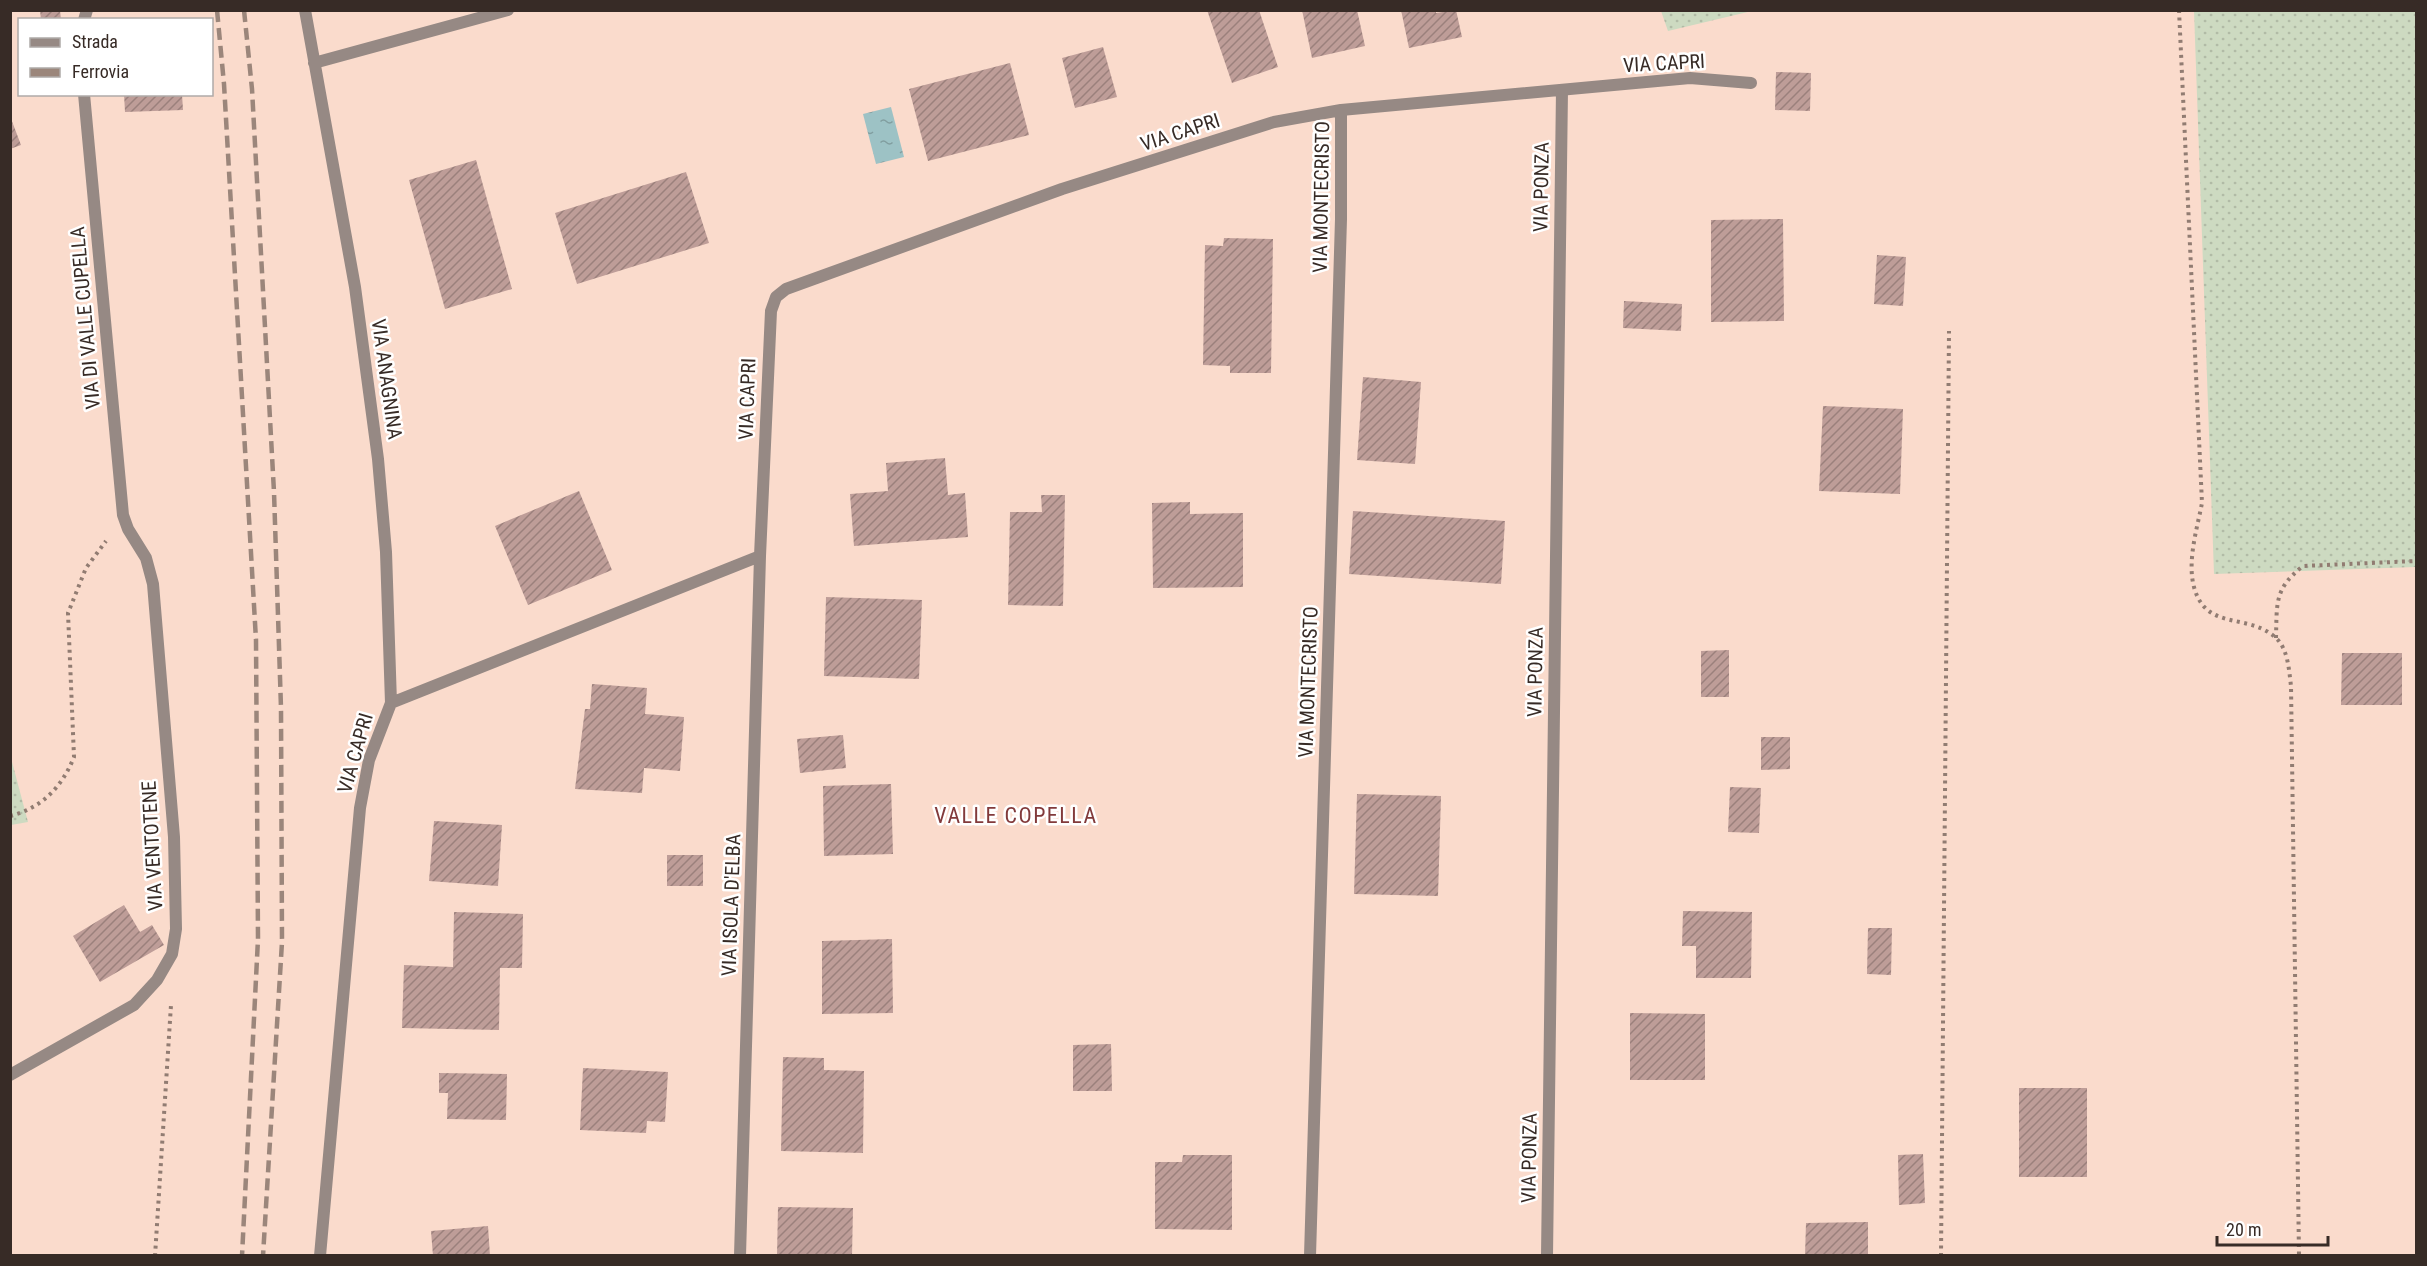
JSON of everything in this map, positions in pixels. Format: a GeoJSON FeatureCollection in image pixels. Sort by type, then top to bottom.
{"type":"FeatureCollection","features":[{"type":"Feature","properties":{"kind":"street","name":"VIA ANAGNINA"},"geometry":{"type":"LineString","coordinates":[[305,10],[355,287],[378,459],[386,552],[391,703]]}},
{"type":"Feature","properties":{"kind":"street"},"geometry":{"type":"LineString","coordinates":[[314,63],[508,10]]}},
{"type":"Feature","properties":{"kind":"street","name":"VIA CAPRI"},"geometry":{"type":"LineString","coordinates":[[321,1256],[360,808],[369,760],[391,703],[760,556],[771,311],[781,293],[1062,189],[1274,122],[1341,110],[1690,78],[1751,83]]}},
{"type":"Feature","properties":{"kind":"street","name":"VIA PONZA"},"geometry":{"type":"LineString","coordinates":[[1547,1256],[1562,90]]}},
{"type":"Feature","properties":{"kind":"street","name":"VIA DI VALLE CUPELLA"},"geometry":{"type":"LineString","coordinates":[[84,96],[123,515],[133,536]]}},
{"type":"Feature","properties":{"kind":"street","name":"VIA MONTECRISTO"},"geometry":{"type":"LineString","coordinates":[[1310,1256],[1341,231],[1341,110]]}},
{"type":"Feature","properties":{"kind":"street","name":"VIA VENTOTENE"},"geometry":{"type":"LineString","coordinates":[[10,1075],[134,1005],[157,980],[172,954],[176,929],[174,837],[153,584],[147,558],[133,536]]}},
{"type":"Feature","properties":{"kind":"street","name":"VIA ISOLA D'ELBA"},"geometry":{"type":"LineString","coordinates":[[740,1256],[760,556]]}},
{"type":"Feature","properties":{"kind":"path"},"geometry":{"type":"LineString","coordinates":[[2180,10],[2202,503],[2192,561],[2193,586],[2201,603],[2214,616],[2252,624],[2276,638]]}},
{"type":"Feature","properties":{"kind":"path"},"geometry":{"type":"LineString","coordinates":[[1941,1256],[1949,332]]}},
{"type":"Feature","properties":{"kind":"path"},"geometry":{"type":"LineString","coordinates":[[10,816],[42,802],[67,774],[74,757],[69,613],[86,568],[123,515]]}},
{"type":"Feature","properties":{"kind":"path"},"geometry":{"type":"LineString","coordinates":[[2299,1256],[2291,686],[2288,661],[2276,638],[2277,598],[2289,577],[2303,566],[2416,561]]}},
{"type":"Feature","properties":{"kind":"path"},"geometry":{"type":"LineString","coordinates":[[155,1256],[171,996]]}},
{"type":"Feature","properties":{"kind":"green space"},"geometry":{"type":"Polygon","coordinates":[[[1661,10],[1752,11],[1668,31],[1661,10]]]}},
{"type":"Feature","properties":{"kind":"green space"},"geometry":{"type":"Polygon","coordinates":[[[2194,11],[2416,11],[2416,567],[2214,574],[2194,11]]]}},
{"type":"Feature","properties":{"kind":"green space"},"geometry":{"type":"Polygon","coordinates":[[[11,758],[28,822],[10,825],[11,758]]]}},
{"type":"Feature","properties":{"kind":"water"},"geometry":{"type":"Polygon","coordinates":[[[891,107],[904,157],[876,164],[863,114],[891,107]]]}},
{"type":"Feature","properties":{"kind":"building"},"geometry":{"type":"Polygon","coordinates":[[[40,10],[60,10],[61,18],[41,18],[40,10]]]}},
{"type":"Feature","properties":{"kind":"building"},"geometry":{"type":"Polygon","coordinates":[[[1207,10],[1259,10],[1278,67],[1232,83],[1207,10]]]}},
{"type":"Feature","properties":{"kind":"building"},"geometry":{"type":"Polygon","coordinates":[[[1302,10],[1357,10],[1365,46],[1312,58],[1302,10]]]}},
{"type":"Feature","properties":{"kind":"building"},"geometry":{"type":"Polygon","coordinates":[[[1401,10],[1436,10],[1436,13],[1456,10],[1462,37],[1409,48],[1401,10]]]}},
{"type":"Feature","properties":{"kind":"building"},"geometry":{"type":"Polygon","coordinates":[[[1103,47],[1117,97],[1075,108],[1062,58],[1103,47]]]}},
{"type":"Feature","properties":{"kind":"building"},"geometry":{"type":"Polygon","coordinates":[[[1010,63],[1029,135],[928,161],[909,89],[1010,63]]]}},
{"type":"Feature","properties":{"kind":"building"},"geometry":{"type":"Polygon","coordinates":[[[1776,72],[1811,73],[1810,111],[1775,110],[1776,72]]]}},
{"type":"Feature","properties":{"kind":"building"},"geometry":{"type":"Polygon","coordinates":[[[124,96],[182,96],[183,110],[125,112],[124,96]]]}},
{"type":"Feature","properties":{"kind":"building"},"geometry":{"type":"Polygon","coordinates":[[[10,116],[21,145],[10,149],[10,116]]]}},
{"type":"Feature","properties":{"kind":"building"},"geometry":{"type":"Polygon","coordinates":[[[476,160],[512,289],[445,309],[409,180],[476,160]]]}},
{"type":"Feature","properties":{"kind":"building"},"geometry":{"type":"Polygon","coordinates":[[[686,172],[709,243],[577,284],[555,213],[686,172]]]}},
{"type":"Feature","properties":{"kind":"building"},"geometry":{"type":"Polygon","coordinates":[[[1783,219],[1784,321],[1711,322],[1711,220],[1783,219]]]}},
{"type":"Feature","properties":{"kind":"building"},"geometry":{"type":"Polygon","coordinates":[[[1224,238],[1273,239],[1271,373],[1230,373],[1230,366],[1203,365],[1205,245],[1223,246],[1224,238]]]}},
{"type":"Feature","properties":{"kind":"building"},"geometry":{"type":"Polygon","coordinates":[[[1877,255],[1906,257],[1903,306],[1874,304],[1877,255]]]}},
{"type":"Feature","properties":{"kind":"building"},"geometry":{"type":"Polygon","coordinates":[[[1624,301],[1682,304],[1681,331],[1623,328],[1624,301]]]}},
{"type":"Feature","properties":{"kind":"building"},"geometry":{"type":"Polygon","coordinates":[[[1363,377],[1421,382],[1415,464],[1357,460],[1363,377]]]}},
{"type":"Feature","properties":{"kind":"building"},"geometry":{"type":"Polygon","coordinates":[[[1823,406],[1903,409],[1900,494],[1819,491],[1823,406]]]}},
{"type":"Feature","properties":{"kind":"building"},"geometry":{"type":"Polygon","coordinates":[[[945,458],[948,495],[965,493],[968,537],[854,546],[850,494],[888,491],[886,463],[945,458]]]}},
{"type":"Feature","properties":{"kind":"building"},"geometry":{"type":"Polygon","coordinates":[[[579,491],[612,570],[528,605],[495,526],[579,491]]]}},
{"type":"Feature","properties":{"kind":"building"},"geometry":{"type":"Polygon","coordinates":[[[1041,495],[1065,495],[1063,606],[1008,605],[1010,512],[1042,512],[1041,495]]]}},
{"type":"Feature","properties":{"kind":"building"},"geometry":{"type":"Polygon","coordinates":[[[1190,502],[1190,514],[1243,513],[1243,587],[1153,588],[1152,503],[1190,502]]]}},
{"type":"Feature","properties":{"kind":"building"},"geometry":{"type":"Polygon","coordinates":[[[1353,511],[1505,521],[1501,584],[1349,574],[1353,511]]]}},
{"type":"Feature","properties":{"kind":"building"},"geometry":{"type":"Polygon","coordinates":[[[826,597],[922,600],[919,679],[824,676],[826,597]]]}},
{"type":"Feature","properties":{"kind":"building"},"geometry":{"type":"Polygon","coordinates":[[[1729,650],[1729,697],[1701,697],[1701,651],[1729,650]]]}},
{"type":"Feature","properties":{"kind":"building"},"geometry":{"type":"Polygon","coordinates":[[[2342,653],[2402,653],[2402,705],[2341,705],[2342,653]]]}},
{"type":"Feature","properties":{"kind":"building"},"geometry":{"type":"Polygon","coordinates":[[[592,684],[647,688],[645,714],[684,717],[680,771],[644,768],[642,793],[575,789],[585,709],[590,709],[592,684]]]}},
{"type":"Feature","properties":{"kind":"building"},"geometry":{"type":"Polygon","coordinates":[[[843,735],[846,768],[800,773],[797,739],[843,735]]]}},
{"type":"Feature","properties":{"kind":"building"},"geometry":{"type":"Polygon","coordinates":[[[1761,737],[1790,737],[1790,769],[1761,770],[1761,737]]]}},
{"type":"Feature","properties":{"kind":"building"},"geometry":{"type":"Polygon","coordinates":[[[891,784],[893,854],[824,856],[823,786],[891,784]]]}},
{"type":"Feature","properties":{"kind":"building"},"geometry":{"type":"Polygon","coordinates":[[[1730,787],[1761,788],[1759,833],[1728,832],[1730,787]]]}},
{"type":"Feature","properties":{"kind":"building"},"geometry":{"type":"Polygon","coordinates":[[[1357,794],[1441,796],[1438,896],[1354,894],[1357,794]]]}},
{"type":"Feature","properties":{"kind":"building"},"geometry":{"type":"Polygon","coordinates":[[[434,821],[502,825],[498,886],[429,881],[434,821]]]}},
{"type":"Feature","properties":{"kind":"building"},"geometry":{"type":"Polygon","coordinates":[[[667,855],[703,855],[703,886],[667,886],[667,855]]]}},
{"type":"Feature","properties":{"kind":"building"},"geometry":{"type":"Polygon","coordinates":[[[124,905],[140,932],[152,925],[164,945],[100,982],[73,936],[124,905]]]}},
{"type":"Feature","properties":{"kind":"building"},"geometry":{"type":"Polygon","coordinates":[[[1683,911],[1752,912],[1751,978],[1696,978],[1696,946],[1682,946],[1683,911]]]}},
{"type":"Feature","properties":{"kind":"building"},"geometry":{"type":"Polygon","coordinates":[[[454,912],[523,914],[522,968],[500,968],[499,1030],[402,1028],[404,965],[453,967],[454,912]]]}},
{"type":"Feature","properties":{"kind":"building"},"geometry":{"type":"Polygon","coordinates":[[[1868,928],[1892,928],[1891,975],[1867,974],[1868,928]]]}},
{"type":"Feature","properties":{"kind":"building"},"geometry":{"type":"Polygon","coordinates":[[[892,939],[893,1013],[822,1014],[822,941],[892,939]]]}},
{"type":"Feature","properties":{"kind":"building"},"geometry":{"type":"Polygon","coordinates":[[[1630,1013],[1705,1014],[1705,1080],[1630,1080],[1630,1013]]]}},
{"type":"Feature","properties":{"kind":"building"},"geometry":{"type":"Polygon","coordinates":[[[1111,1044],[1112,1091],[1073,1091],[1073,1045],[1111,1044]]]}},
{"type":"Feature","properties":{"kind":"building"},"geometry":{"type":"Polygon","coordinates":[[[783,1057],[824,1058],[824,1070],[864,1071],[863,1153],[781,1151],[783,1057]]]}},
{"type":"Feature","properties":{"kind":"building"},"geometry":{"type":"Polygon","coordinates":[[[583,1068],[668,1072],[665,1122],[647,1121],[646,1133],[580,1130],[583,1068]]]}},
{"type":"Feature","properties":{"kind":"building"},"geometry":{"type":"Polygon","coordinates":[[[439,1073],[507,1074],[506,1120],[447,1119],[448,1093],[439,1093],[439,1073]]]}},
{"type":"Feature","properties":{"kind":"building"},"geometry":{"type":"Polygon","coordinates":[[[2019,1088],[2087,1088],[2087,1177],[2019,1177],[2019,1088]]]}},
{"type":"Feature","properties":{"kind":"building"},"geometry":{"type":"Polygon","coordinates":[[[1923,1154],[1925,1203],[1899,1205],[1898,1155],[1923,1154]]]}},
{"type":"Feature","properties":{"kind":"building"},"geometry":{"type":"Polygon","coordinates":[[[1183,1155],[1232,1155],[1232,1230],[1155,1229],[1155,1162],[1182,1162],[1183,1155]]]}},
{"type":"Feature","properties":{"kind":"building"},"geometry":{"type":"Polygon","coordinates":[[[778,1207],[853,1208],[852,1256],[777,1256],[778,1207]]]}},
{"type":"Feature","properties":{"kind":"building"},"geometry":{"type":"Polygon","coordinates":[[[1868,1222],[1868,1256],[1805,1256],[1806,1223],[1868,1222]]]}},
{"type":"Feature","properties":{"kind":"building"},"geometry":{"type":"Polygon","coordinates":[[[488,1226],[490,1256],[433,1256],[431,1231],[488,1226]]]}},
{"type":"Feature","properties":{"kind":"railway"},"geometry":{"type":"LineString","coordinates":[[217,10],[224,84],[256,640],[258,939],[242,1256]]}},
{"type":"Feature","properties":{"kind":"railway"},"geometry":{"type":"LineString","coordinates":[[244,10],[252,89],[274,492],[281,708],[282,942],[263,1256]]}},
{"type":"Feature","properties":{"kind":"district","name":"VALLE COPELLA"},"geometry":{"type":"Point","coordinates":[1016,815]}}]}
